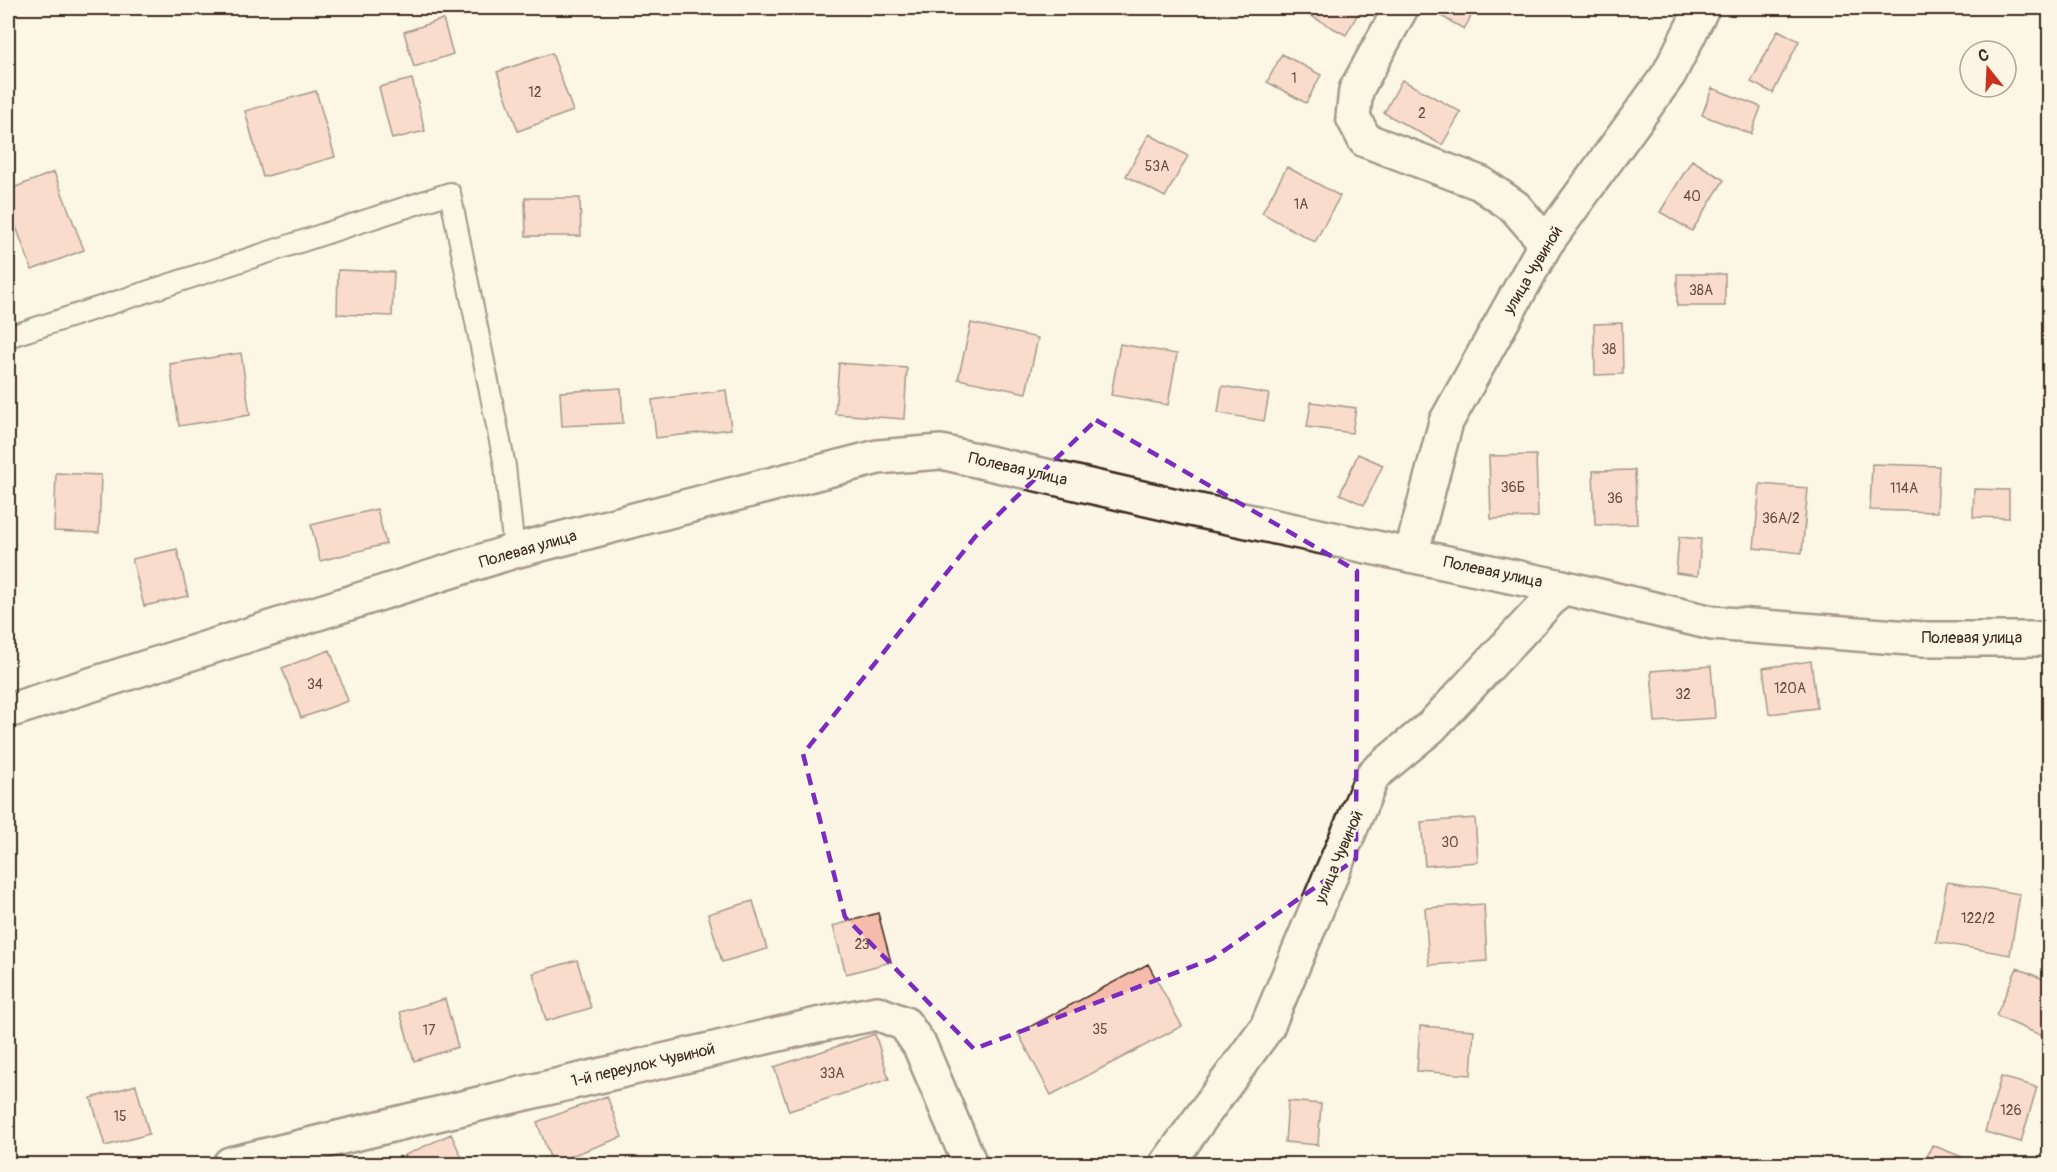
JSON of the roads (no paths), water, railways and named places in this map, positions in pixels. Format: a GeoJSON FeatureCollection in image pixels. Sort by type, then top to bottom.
{"type":"FeatureCollection","features":[{"type":"Feature","properties":{"kind":"street"},"geometry":{"type":"LineString","coordinates":[[1401,8],[1356,90],[1353,117],[1365,140],[1480,183],[1515,207],[1546,243]]}},
{"type":"Feature","properties":{"kind":"street","name":"улица Чувиной"},"geometry":{"type":"LineString","coordinates":[[1411,555],[1446,422],[1546,243],[1669,74],[1702,8]]}},
{"type":"Feature","properties":{"kind":"street","name":"Полевая улица"},"geometry":{"type":"LineString","coordinates":[[8,711],[514,551],[879,457],[941,452],[1190,510],[1562,587],[1712,622],[1923,639],[2049,639]]}},
{"type":"Feature","properties":{"kind":"street","name":"улица Чувиной"},"geometry":{"type":"LineString","coordinates":[[1167,1164],[1267,1027],[1374,775],[1431,727],[1562,587]]}},
{"type":"Feature","properties":{"kind":"street","name":"1-й переулок Чувиной"},"geometry":{"type":"LineString","coordinates":[[230,1164],[483,1103],[877,1013],[905,1024],[920,1046],[970,1164]]}},
{"type":"Feature","properties":{"kind":"lane"},"geometry":{"type":"LineString","coordinates":[[8,337],[450,193],[505,466],[514,551]]}}]}
